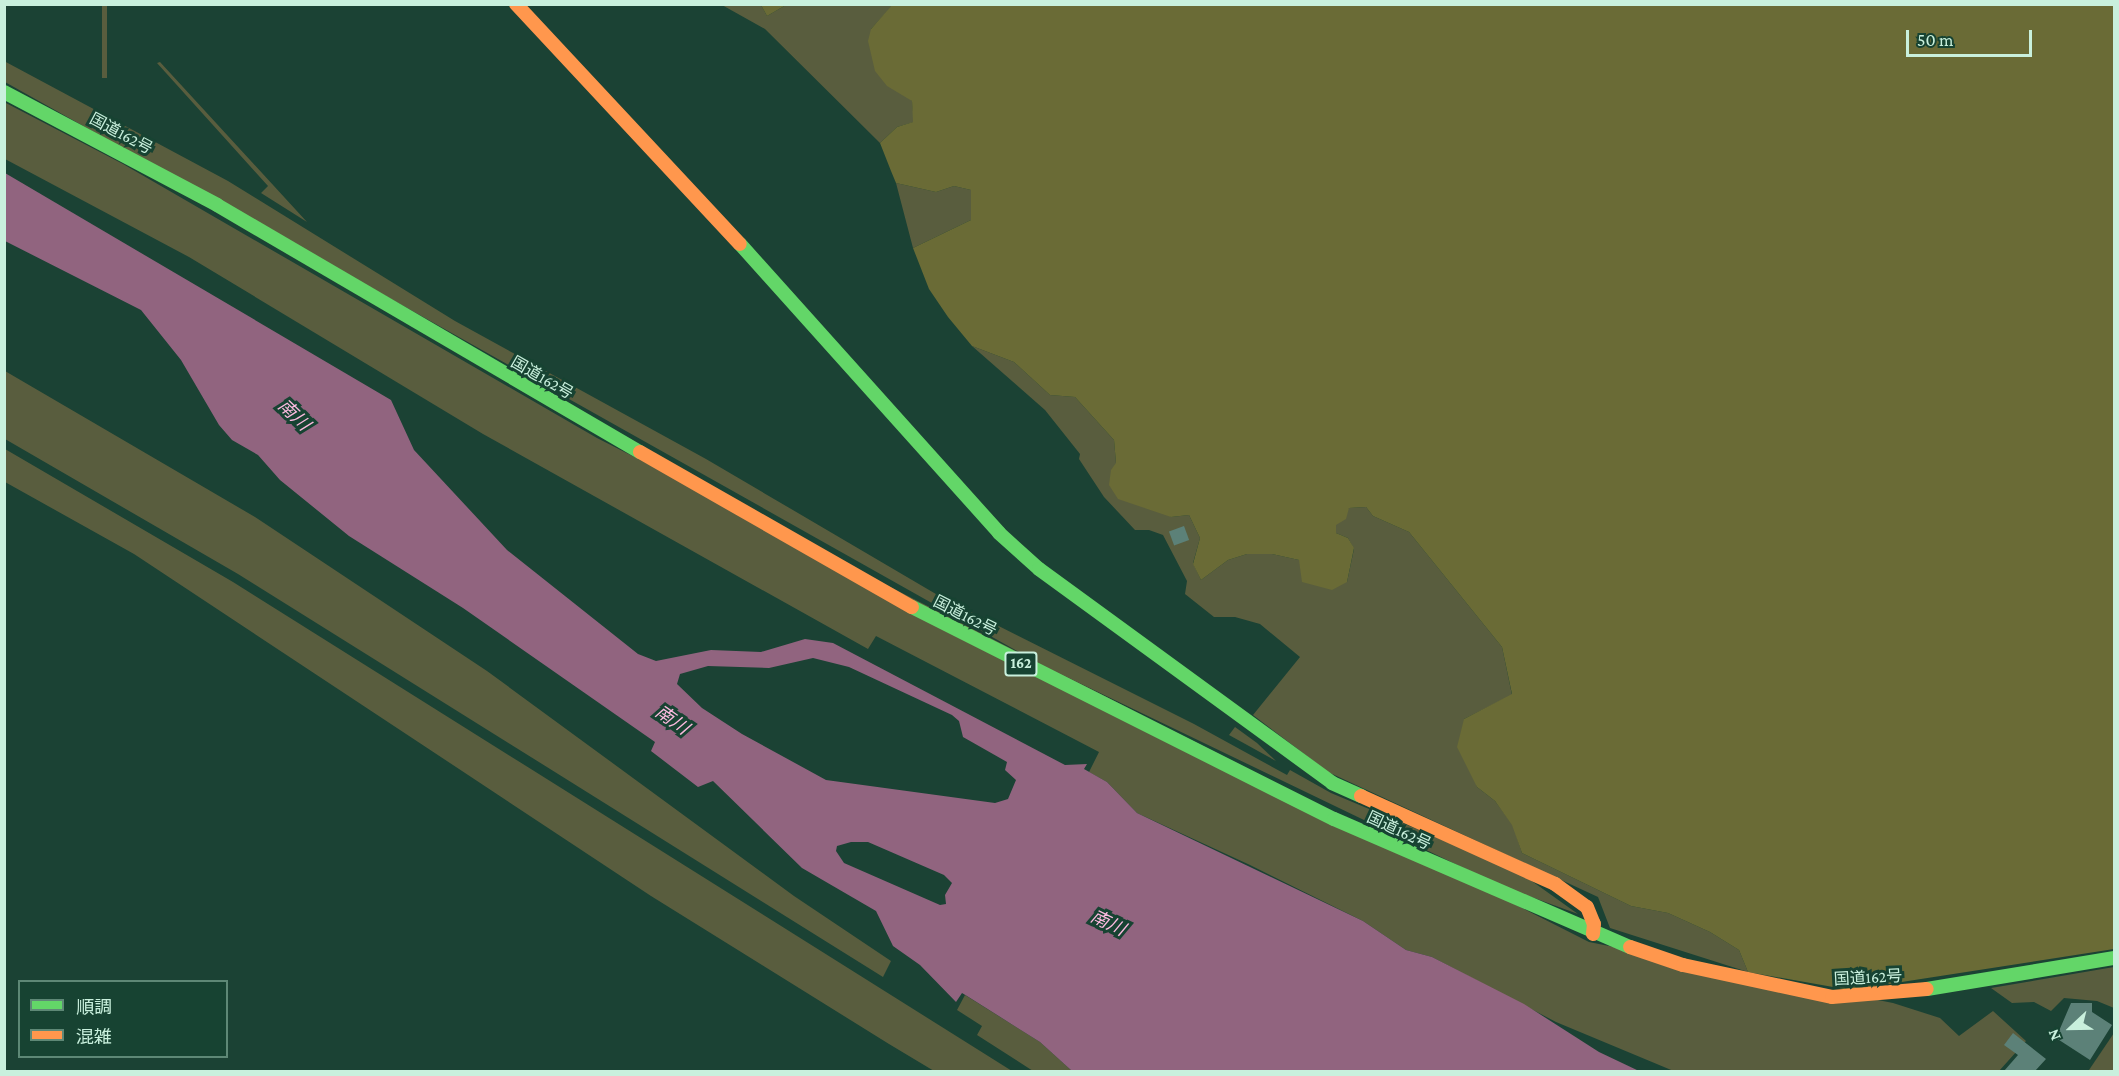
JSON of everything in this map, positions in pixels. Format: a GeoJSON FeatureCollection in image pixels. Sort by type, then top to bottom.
{"type":"FeatureCollection","features":[{"type":"Feature","properties":{"kind":"main road"},"geometry":{"type":"LineString","coordinates":[[516,4],[756,262],[999,533],[1039,569],[1332,783],[1555,884],[1587,907],[1594,924],[1593,933]]}},
{"type":"Feature","properties":{"kind":"main road","name":"国道162号"},"geometry":{"type":"LineString","coordinates":[[4,92],[217,205],[435,336],[919,611],[1334,819],[1593,933],[1683,965],[1832,998],[1934,988],[2115,958]]}},
{"type":"Feature","properties":{"kind":"green space"},"geometry":{"type":"Polygon","coordinates":[[[102,5],[107,5],[107,78],[102,78],[102,5]]]}},
{"type":"Feature","properties":{"kind":"green space"},"geometry":{"type":"Polygon","coordinates":[[[722,5],[761,5],[767,16],[786,5],[893,5],[871,29],[912,101],[914,122],[897,127],[880,143],[765,29],[722,5]]]}},
{"type":"Feature","properties":{"kind":"green space"},"geometry":{"type":"Polygon","coordinates":[[[4,61],[228,181],[455,321],[706,459],[941,597],[1194,724],[1287,775],[1290,770],[1331,793],[1519,872],[1578,914],[1501,886],[1044,666],[5,82],[4,61]]]}},
{"type":"Feature","properties":{"kind":"green space"},"geometry":{"type":"Polygon","coordinates":[[[160,62],[307,222],[261,193],[268,186],[157,63],[160,62]]]}},
{"type":"Feature","properties":{"kind":"green space"},"geometry":{"type":"Polygon","coordinates":[[[4,102],[123,164],[597,438],[1589,942],[1893,1003],[1940,1018],[1959,1036],[1993,1011],[2026,1041],[1999,1071],[1676,1072],[1556,1022],[1432,957],[1406,950],[1363,921],[1250,865],[1137,813],[1107,782],[1089,772],[1099,752],[876,636],[868,649],[483,434],[189,257],[5,159],[4,102]]]}},
{"type":"Feature","properties":{"kind":"green space"},"geometry":{"type":"Polygon","coordinates":[[[896,183],[936,192],[954,186],[971,190],[971,220],[913,248],[896,183]]]}},
{"type":"Feature","properties":{"kind":"green space"},"geometry":{"type":"Polygon","coordinates":[[[972,346],[1014,362],[1050,395],[1075,397],[1114,440],[1116,463],[1171,517],[1189,515],[1200,538],[1193,563],[1201,580],[1228,560],[1247,554],[1272,554],[1299,560],[1347,582],[1354,549],[1348,538],[1336,533],[1335,525],[1349,508],[1366,507],[1373,516],[1409,532],[1502,647],[1512,695],[1464,719],[1477,787],[1495,801],[1513,825],[1522,853],[1631,906],[1668,913],[1710,932],[1739,950],[1748,972],[1610,928],[1598,897],[1328,772],[1253,715],[1300,657],[1260,624],[1235,617],[1214,617],[1185,594],[1187,581],[1163,535],[1149,530],[1135,530],[1104,497],[1079,459],[1080,454],[1045,410],[972,346]]]}},
{"type":"Feature","properties":{"kind":"green space"},"geometry":{"type":"Polygon","coordinates":[[[5,371],[255,517],[487,671],[794,896],[891,961],[883,977],[238,574],[5,439],[5,371]]]}},
{"type":"Feature","properties":{"kind":"green space"},"geometry":{"type":"Polygon","coordinates":[[[5,449],[233,582],[1012,1071],[934,1071],[889,1044],[651,896],[134,554],[5,482],[5,449]]]}},
{"type":"Feature","properties":{"kind":"green space"},"geometry":{"type":"Polygon","coordinates":[[[1235,727],[1257,743],[1276,761],[1229,735],[1235,727]]]}},
{"type":"Feature","properties":{"kind":"green space"},"geometry":{"type":"Polygon","coordinates":[[[2114,967],[2114,1008],[2097,1001],[2064,998],[2051,1011],[2034,1002],[2012,1003],[1991,988],[2114,967]]]}},
{"type":"Feature","properties":{"kind":"green space"},"geometry":{"type":"Polygon","coordinates":[[[965,995],[1040,1042],[1072,1071],[1033,1071],[977,1035],[982,1026],[957,1010],[965,995]]]}},
{"type":"Feature","properties":{"kind":"green space"},"geometry":{"type":"Polygon","coordinates":[[[2114,1033],[2114,1071],[2089,1070],[2114,1033]]]}},
{"type":"Feature","properties":{"kind":"shaded area"},"geometry":{"type":"Polygon","coordinates":[[[893,4],[2114,5],[2114,949],[1850,990],[1748,972],[1739,950],[1710,932],[1668,913],[1631,906],[1522,853],[1512,825],[1495,801],[1477,787],[1457,747],[1464,719],[1512,694],[1502,647],[1409,532],[1373,516],[1366,507],[1349,508],[1346,519],[1336,525],[1336,533],[1348,538],[1354,548],[1347,582],[1332,590],[1302,582],[1299,560],[1272,554],[1247,554],[1228,560],[1201,580],[1193,564],[1200,538],[1189,515],[1171,517],[1118,499],[1109,485],[1111,470],[1116,463],[1114,440],[1075,397],[1050,395],[1014,362],[972,346],[948,317],[929,289],[913,248],[971,220],[971,190],[954,186],[936,192],[896,183],[880,143],[897,127],[913,122],[912,101],[887,86],[875,71],[868,41],[871,29],[893,4]]]}},
{"type":"Feature","properties":{"kind":"shaded area"},"geometry":{"type":"Polygon","coordinates":[[[761,5],[786,5],[767,16],[761,5]]]}},
{"type":"Feature","properties":{"kind":"water","name":"南川"},"geometry":{"type":"Polygon","coordinates":[[[5,173],[391,400],[414,450],[507,550],[638,654],[656,661],[711,650],[761,652],[805,639],[833,643],[1065,765],[1087,764],[1084,769],[1107,782],[1137,813],[1363,921],[1406,950],[1432,957],[1524,1004],[1599,1052],[1639,1071],[1072,1071],[1040,1042],[962,993],[956,1002],[920,965],[893,946],[876,911],[802,868],[713,781],[698,787],[651,751],[655,742],[463,608],[349,536],[280,480],[258,455],[232,440],[219,425],[181,360],[141,310],[5,241],[5,173]],[[813,658],[769,668],[708,666],[680,674],[677,684],[702,708],[742,734],[826,780],[995,803],[1008,799],[1016,780],[1005,770],[1007,762],[963,737],[959,721],[952,715],[849,667],[813,658]],[[851,842],[837,846],[836,851],[844,863],[940,905],[946,904],[945,895],[952,883],[944,875],[868,842],[851,842]]]}},
{"type":"Feature","properties":{"kind":"building"},"geometry":{"type":"Polygon","coordinates":[[[1184,526],[1189,540],[1174,546],[1169,531],[1184,526]]]}},
{"type":"Feature","properties":{"kind":"building"},"geometry":{"type":"Polygon","coordinates":[[[2071,1003],[2092,1003],[2092,1012],[2112,1025],[2090,1060],[2056,1038],[2071,1003]]]}},
{"type":"Feature","properties":{"kind":"building"},"geometry":{"type":"Polygon","coordinates":[[[2013,1033],[2046,1059],[2035,1071],[2004,1071],[2018,1055],[2004,1045],[2013,1033]]]}},
{"type":"Feature","properties":{"kind":"traffic: fast"},"geometry":{"type":"LineString","coordinates":[[4,92],[217,205],[640,452]]}},
{"type":"Feature","properties":{"kind":"traffic: fast"},"geometry":{"type":"LineString","coordinates":[[740,244],[999,533],[1039,569],[1332,783],[1361,796]]}},
{"type":"Feature","properties":{"kind":"traffic: fast"},"geometry":{"type":"LineString","coordinates":[[912,607],[1334,819],[1630,947]]}},
{"type":"Feature","properties":{"kind":"traffic: fast"},"geometry":{"type":"LineString","coordinates":[[1927,989],[2114,958]]}},
{"type":"Feature","properties":{"kind":"traffic: slow"},"geometry":{"type":"LineString","coordinates":[[516,4],[740,244]]}},
{"type":"Feature","properties":{"kind":"traffic: slow"},"geometry":{"type":"LineString","coordinates":[[640,452],[912,607]]}},
{"type":"Feature","properties":{"kind":"traffic: slow"},"geometry":{"type":"LineString","coordinates":[[1361,796],[1555,884],[1587,907],[1594,924],[1593,934]]}},
{"type":"Feature","properties":{"kind":"traffic: slow"},"geometry":{"type":"LineString","coordinates":[[1630,947],[1683,965],[1832,997],[1927,989]]}}]}
